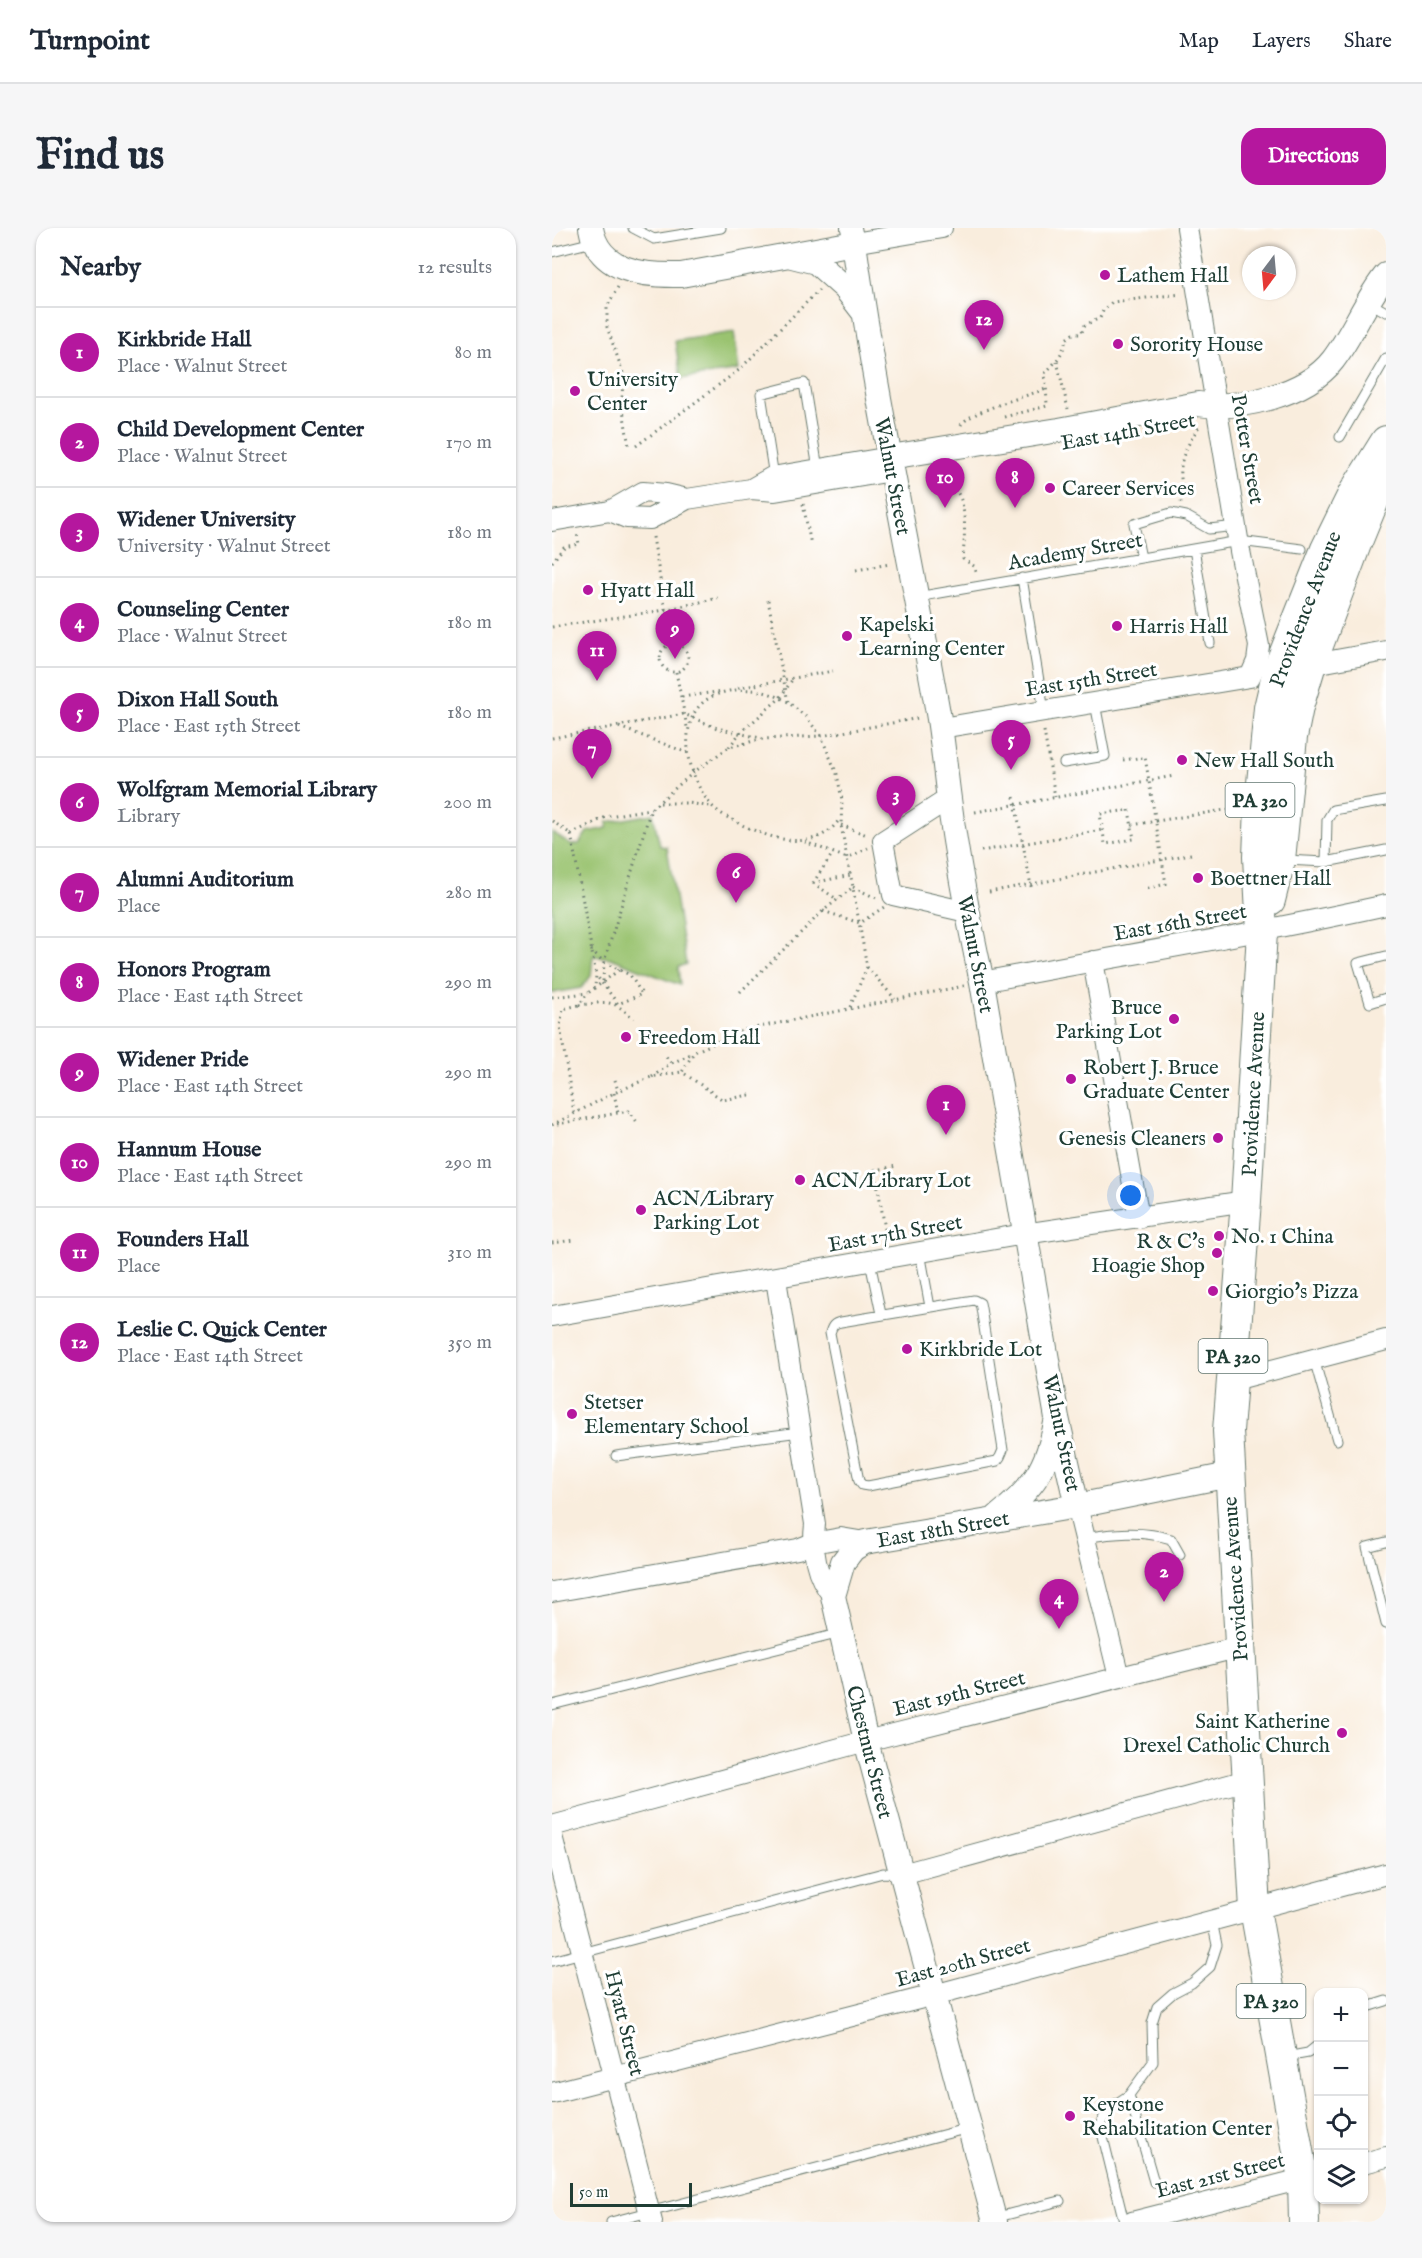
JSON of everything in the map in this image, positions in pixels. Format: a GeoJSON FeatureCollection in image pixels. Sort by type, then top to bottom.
{"type":"FeatureCollection","features":[{"type":"Feature","properties":{"kind":"main road","name":"Providence Avenue"},"geometry":{"type":"LineString","coordinates":[[1304,2222],[1311,2177],[1281,2057],[1255,1909],[1229,1475],[1230,1381],[1246,1201],[1262,932],[1258,857],[1267,718],[1264,673],[1353,494],[1386,441]]}},
{"type":"Feature","properties":{"kind":"main road","name":"Providence Avenue"},"geometry":{"type":"LineString","coordinates":[[1262,932],[1280,860],[1298,707],[1311,664],[1386,471]]}},
{"type":"Feature","properties":{"kind":"street"},"geometry":{"type":"LineString","coordinates":[[596,241],[616,264],[627,269],[654,276],[681,275],[787,255],[852,236],[942,228]]}},
{"type":"Feature","properties":{"kind":"street","name":"Potter Street"},"geometry":{"type":"LineString","coordinates":[[1187,228],[1197,292],[1209,413],[1238,534],[1259,646],[1257,661],[1264,673]]}},
{"type":"Feature","properties":{"kind":"street","name":"Walnut Street"},"geometry":{"type":"LineString","coordinates":[[852,236],[863,311],[939,722],[948,799],[966,912],[982,982],[1057,1418],[1119,1677]]}},
{"type":"Feature","properties":{"kind":"street"},"geometry":{"type":"LineString","coordinates":[[787,255],[816,262],[845,288],[863,311]]}},
{"type":"Feature","properties":{"kind":"street","name":"East 14th Street"},"geometry":{"type":"LineString","coordinates":[[751,489],[774,477],[819,469],[891,464],[927,466],[1198,404],[1209,413],[1282,393],[1304,385],[1321,374],[1377,307],[1386,274]]}},
{"type":"Feature","properties":{"kind":"street","name":"East 14th Street"},"geometry":{"type":"LineString","coordinates":[[610,511],[627,518],[650,519],[687,500],[751,489],[775,491],[800,488],[891,464],[1064,433]]}},
{"type":"Feature","properties":{"kind":"street","name":"East 14th Street"},"geometry":{"type":"LineString","coordinates":[[552,521],[610,511],[643,492],[666,494],[687,500]]}},
{"type":"Feature","properties":{"kind":"street","name":"East 15th Street"},"geometry":{"type":"LineString","coordinates":[[939,722],[1095,703],[1386,651]]}},
{"type":"Feature","properties":{"kind":"street"},"geometry":{"type":"LineString","coordinates":[[948,799],[883,841],[891,899],[966,912]]}},
{"type":"Feature","properties":{"kind":"street","name":"East 16th Street"},"geometry":{"type":"LineString","coordinates":[[982,982],[1262,932],[1386,905]]}},
{"type":"Feature","properties":{"kind":"street"},"geometry":{"type":"LineString","coordinates":[[1093,961],[1139,1218]]}},
{"type":"Feature","properties":{"kind":"street","name":"East 17th Street"},"geometry":{"type":"LineString","coordinates":[[552,1316],[776,1279],[1024,1234],[1246,1201]]}},
{"type":"Feature","properties":{"kind":"street","name":"Chestnut Street"},"geometry":{"type":"LineString","coordinates":[[776,1279],[815,1524],[813,1542],[820,1579],[833,1596],[866,1741],[995,2220]]}},
{"type":"Feature","properties":{"kind":"street"},"geometry":{"type":"LineString","coordinates":[[1230,1381],[1386,1340]]}},
{"type":"Feature","properties":{"kind":"street"},"geometry":{"type":"LineString","coordinates":[[994,1520],[1022,1498],[1040,1473],[1051,1449],[1057,1418]]}},
{"type":"Feature","properties":{"kind":"street","name":"East 18th Street"},"geometry":{"type":"LineString","coordinates":[[552,1592],[798,1550],[813,1542],[841,1538],[865,1542],[1077,1506],[1229,1475]]}},
{"type":"Feature","properties":{"kind":"street"},"geometry":{"type":"LineString","coordinates":[[833,1596],[843,1562],[853,1549],[865,1542]]}},
{"type":"Feature","properties":{"kind":"street","name":"East 19th Street"},"geometry":{"type":"LineString","coordinates":[[552,1826],[866,1741],[1240,1647]]}},
{"type":"Feature","properties":{"kind":"street"},"geometry":{"type":"LineString","coordinates":[[902,1874],[1247,1780]]}},
{"type":"Feature","properties":{"kind":"street","name":"Hyatt Street"},"geometry":{"type":"LineString","coordinates":[[552,1836],[651,2217]]}},
{"type":"Feature","properties":{"kind":"street","name":"East 20th Street"},"geometry":{"type":"LineString","coordinates":[[552,2093],[934,1995],[1386,1874]]}},
{"type":"Feature","properties":{"kind":"street"},"geometry":{"type":"LineString","coordinates":[[1368,2162],[1386,2157]]}},
{"type":"Feature","properties":{"kind":"street","name":"East 21st Street"},"geometry":{"type":"LineString","coordinates":[[1133,2222],[1311,2177]]}},
{"type":"Feature","properties":{"kind":"lane"},"geometry":{"type":"LineString","coordinates":[[633,228],[654,239],[721,228]]}},
{"type":"Feature","properties":{"kind":"lane"},"geometry":{"type":"LineString","coordinates":[[552,252],[596,241]]}},
{"type":"Feature","properties":{"kind":"lane"},"geometry":{"type":"LineString","coordinates":[[1340,437],[1386,358]]}},
{"type":"Feature","properties":{"kind":"lane"},"geometry":{"type":"LineString","coordinates":[[774,477],[761,394],[804,383],[819,469]]}},
{"type":"Feature","properties":{"kind":"lane"},"geometry":{"type":"LineString","coordinates":[[1141,558],[1134,524],[1171,513],[1179,514],[1209,529],[1302,549]]}},
{"type":"Feature","properties":{"kind":"lane","name":"Academy Street"},"geometry":{"type":"LineString","coordinates":[[916,597],[1194,549],[1238,534]]}},
{"type":"Feature","properties":{"kind":"lane"},"geometry":{"type":"LineString","coordinates":[[1194,549],[1210,643]]}},
{"type":"Feature","properties":{"kind":"lane"},"geometry":{"type":"LineString","coordinates":[[1022,578],[1044,711]]}},
{"type":"Feature","properties":{"kind":"lane"},"geometry":{"type":"LineString","coordinates":[[1064,763],[1105,756],[1095,703]]}},
{"type":"Feature","properties":{"kind":"lane"},"geometry":{"type":"LineString","coordinates":[[1326,862],[1327,820],[1333,810],[1386,801]]}},
{"type":"Feature","properties":{"kind":"lane"},"geometry":{"type":"LineString","coordinates":[[1280,860],[1326,862],[1386,850]]}},
{"type":"Feature","properties":{"kind":"lane"},"geometry":{"type":"LineString","coordinates":[[1386,956],[1358,963],[1370,1003],[1386,998]]}},
{"type":"Feature","properties":{"kind":"lane"},"geometry":{"type":"LineString","coordinates":[[920,1252],[930,1307]]}},
{"type":"Feature","properties":{"kind":"lane"},"geometry":{"type":"LineString","coordinates":[[870,1262],[881,1314]]}},
{"type":"Feature","properties":{"kind":"lane"},"geometry":{"type":"LineString","coordinates":[[974,1300],[980,1303],[1003,1450],[997,1461],[868,1486],[862,1485],[859,1481],[830,1333],[835,1323],[881,1314],[974,1300]]}},
{"type":"Feature","properties":{"kind":"lane"},"geometry":{"type":"LineString","coordinates":[[1314,1359],[1337,1440]]}},
{"type":"Feature","properties":{"kind":"lane"},"geometry":{"type":"LineString","coordinates":[[616,1456],[800,1432]]}},
{"type":"Feature","properties":{"kind":"lane"},"geometry":{"type":"LineString","coordinates":[[1084,1538],[1116,1533],[1161,1536],[1171,1539],[1180,1555]]}},
{"type":"Feature","properties":{"kind":"lane"},"geometry":{"type":"LineString","coordinates":[[1386,1542],[1367,1547],[1386,1624]]}},
{"type":"Feature","properties":{"kind":"lane"},"geometry":{"type":"LineString","coordinates":[[552,1705],[842,1633]]}},
{"type":"Feature","properties":{"kind":"lane"},"geometry":{"type":"LineString","coordinates":[[552,1961],[883,1873],[902,1874]]}},
{"type":"Feature","properties":{"kind":"lane"},"geometry":{"type":"LineString","coordinates":[[1133,2222],[1100,2125],[1108,2109],[1130,2095],[1153,2062],[1152,2023],[1157,2007],[1173,1993],[1192,1983],[1210,1967],[1217,1945],[1212,1921]]}},
{"type":"Feature","properties":{"kind":"lane"},"geometry":{"type":"LineString","coordinates":[[1370,2006],[1386,2001]]}},
{"type":"Feature","properties":{"kind":"lane"},"geometry":{"type":"LineString","coordinates":[[1281,2057],[1300,2056],[1314,2048]]}},
{"type":"Feature","properties":{"kind":"lane"},"geometry":{"type":"LineString","coordinates":[[1130,2095],[1154,2182]]}},
{"type":"Feature","properties":{"kind":"lane"},"geometry":{"type":"LineString","coordinates":[[611,2222],[651,2217],[969,2128]]}},
{"type":"Feature","properties":{"kind":"lane"},"geometry":{"type":"LineString","coordinates":[[995,2220],[1060,2201]]}},
{"type":"Feature","properties":{"kind":"path"},"geometry":{"type":"LineString","coordinates":[[627,269],[607,307],[607,327],[623,373],[622,403],[629,447]]}},
{"type":"Feature","properties":{"kind":"path"},"geometry":{"type":"LineString","coordinates":[[636,446],[739,370],[819,291]]}},
{"type":"Feature","properties":{"kind":"path"},"geometry":{"type":"LineString","coordinates":[[997,419],[1047,406],[1044,374],[1057,361],[1064,349],[1066,339],[1073,334],[1081,334],[1085,325],[1100,318],[1112,302],[1197,292]]}},
{"type":"Feature","properties":{"kind":"path"},"geometry":{"type":"LineString","coordinates":[[1057,361],[1064,433]]}},
{"type":"Feature","properties":{"kind":"path"},"geometry":{"type":"LineString","coordinates":[[967,428],[957,431],[964,420],[974,414],[1046,389]]}},
{"type":"Feature","properties":{"kind":"path"},"geometry":{"type":"LineString","coordinates":[[1179,514],[1183,496],[1181,467],[1191,440],[1209,413]]}},
{"type":"Feature","properties":{"kind":"path"},"geometry":{"type":"LineString","coordinates":[[927,466],[957,491],[964,521],[963,559],[974,566],[981,586]]}},
{"type":"Feature","properties":{"kind":"path"},"geometry":{"type":"LineString","coordinates":[[800,488],[811,545]]}},
{"type":"Feature","properties":{"kind":"path"},"geometry":{"type":"LineString","coordinates":[[552,562],[564,547],[579,544],[575,517]]}},
{"type":"Feature","properties":{"kind":"path"},"geometry":{"type":"LineString","coordinates":[[650,519],[671,644]]}},
{"type":"Feature","properties":{"kind":"path"},"geometry":{"type":"LineString","coordinates":[[856,570],[910,561]]}},
{"type":"Feature","properties":{"kind":"path"},"geometry":{"type":"LineString","coordinates":[[552,627],[665,610],[718,598]]}},
{"type":"Feature","properties":{"kind":"path"},"geometry":{"type":"LineString","coordinates":[[768,600],[788,702]]}},
{"type":"Feature","properties":{"kind":"path"},"geometry":{"type":"LineString","coordinates":[[671,644],[684,648],[688,656],[687,665],[676,672],[663,668],[660,658],[663,649],[671,644]]}},
{"type":"Feature","properties":{"kind":"path"},"geometry":{"type":"LineString","coordinates":[[687,729],[698,706],[710,697],[746,685],[833,671]]}},
{"type":"Feature","properties":{"kind":"path"},"geometry":{"type":"LineString","coordinates":[[676,672],[687,729],[688,753],[701,789],[713,807]]}},
{"type":"Feature","properties":{"kind":"path"},"geometry":{"type":"LineString","coordinates":[[571,834],[608,816],[651,809],[694,772],[729,747],[740,733],[780,698],[793,679]]}},
{"type":"Feature","properties":{"kind":"path"},"geometry":{"type":"LineString","coordinates":[[682,697],[744,689],[768,693],[788,702],[806,717],[821,736],[837,774],[842,800],[840,819],[867,967],[850,1007]]}},
{"type":"Feature","properties":{"kind":"path"},"geometry":{"type":"LineString","coordinates":[[552,738],[684,714],[717,728],[763,739]]}},
{"type":"Feature","properties":{"kind":"path"},"geometry":{"type":"LineString","coordinates":[[729,747],[763,739],[821,736],[939,722]]}},
{"type":"Feature","properties":{"kind":"path"},"geometry":{"type":"LineString","coordinates":[[619,727],[688,753]]}},
{"type":"Feature","properties":{"kind":"path"},"geometry":{"type":"LineString","coordinates":[[1044,731],[1055,797]]}},
{"type":"Feature","properties":{"kind":"path"},"geometry":{"type":"LineString","coordinates":[[1123,759],[1145,758],[1156,820],[1166,884],[1144,889]]}},
{"type":"Feature","properties":{"kind":"path"},"geometry":{"type":"LineString","coordinates":[[975,812],[1174,776]]}},
{"type":"Feature","properties":{"kind":"path"},"geometry":{"type":"LineString","coordinates":[[1014,797],[1032,891]]}},
{"type":"Feature","properties":{"kind":"path"},"geometry":{"type":"LineString","coordinates":[[658,803],[688,803],[713,807],[754,830],[784,840],[804,841],[824,835],[833,829],[840,819]]}},
{"type":"Feature","properties":{"kind":"path"},"geometry":{"type":"LineString","coordinates":[[1132,825],[1260,805]]}},
{"type":"Feature","properties":{"kind":"path"},"geometry":{"type":"LineString","coordinates":[[603,981],[604,962],[651,809]]}},
{"type":"Feature","properties":{"kind":"path"},"geometry":{"type":"LineString","coordinates":[[1129,810],[1134,839],[1105,844],[1102,830],[1100,814],[1129,810]]}},
{"type":"Feature","properties":{"kind":"path"},"geometry":{"type":"LineString","coordinates":[[552,821],[571,834],[596,975],[595,987]]}},
{"type":"Feature","properties":{"kind":"path"},"geometry":{"type":"LineString","coordinates":[[841,825],[883,841]]}},
{"type":"Feature","properties":{"kind":"path"},"geometry":{"type":"LineString","coordinates":[[981,851],[1102,830]]}},
{"type":"Feature","properties":{"kind":"path"},"geometry":{"type":"LineString","coordinates":[[804,841],[847,858],[883,841]]}},
{"type":"Feature","properties":{"kind":"path"},"geometry":{"type":"LineString","coordinates":[[813,883],[833,853]]}},
{"type":"Feature","properties":{"kind":"path"},"geometry":{"type":"LineString","coordinates":[[989,892],[1191,854]]}},
{"type":"Feature","properties":{"kind":"path"},"geometry":{"type":"LineString","coordinates":[[813,883],[851,875]]}},
{"type":"Feature","properties":{"kind":"path"},"geometry":{"type":"LineString","coordinates":[[813,883],[838,900]]}},
{"type":"Feature","properties":{"kind":"path"},"geometry":{"type":"LineString","coordinates":[[853,887],[891,899]]}},
{"type":"Feature","properties":{"kind":"path"},"geometry":{"type":"LineString","coordinates":[[740,992],[823,911],[853,887]]}},
{"type":"Feature","properties":{"kind":"path"},"geometry":{"type":"LineString","coordinates":[[860,923],[891,899]]}},
{"type":"Feature","properties":{"kind":"path"},"geometry":{"type":"LineString","coordinates":[[823,911],[860,923]]}},
{"type":"Feature","properties":{"kind":"path"},"geometry":{"type":"LineString","coordinates":[[574,1113],[560,1026],[563,1009],[604,1002],[618,1004],[642,994],[630,975],[604,962],[591,950]]}},
{"type":"Feature","properties":{"kind":"path"},"geometry":{"type":"LineString","coordinates":[[867,967],[895,999]]}},
{"type":"Feature","properties":{"kind":"path"},"geometry":{"type":"LineString","coordinates":[[579,1005],[595,987],[620,970]]}},
{"type":"Feature","properties":{"kind":"path"},"geometry":{"type":"LineString","coordinates":[[596,975],[603,981],[618,1004],[634,1019]]}},
{"type":"Feature","properties":{"kind":"path"},"geometry":{"type":"LineString","coordinates":[[552,1125],[651,1077],[671,1063],[744,1030],[982,982]]}},
{"type":"Feature","properties":{"kind":"path"},"geometry":{"type":"LineString","coordinates":[[552,998],[588,993]]}},
{"type":"Feature","properties":{"kind":"path"},"geometry":{"type":"LineString","coordinates":[[682,1072],[694,1052]]}},
{"type":"Feature","properties":{"kind":"path"},"geometry":{"type":"LineString","coordinates":[[665,1055],[671,1063]]}},
{"type":"Feature","properties":{"kind":"path"},"geometry":{"type":"LineString","coordinates":[[651,1077],[682,1072],[723,1100],[750,1095]]}},
{"type":"Feature","properties":{"kind":"path"},"geometry":{"type":"LineString","coordinates":[[615,1080],[618,1113]]}},
{"type":"Feature","properties":{"kind":"path"},"geometry":{"type":"LineString","coordinates":[[552,1125],[629,1112],[637,1122]]}},
{"type":"Feature","properties":{"kind":"path"},"geometry":{"type":"LineString","coordinates":[[892,1257],[875,1170],[897,1166]]}},
{"type":"Feature","properties":{"kind":"path"},"geometry":{"type":"LineString","coordinates":[[552,1243],[574,1240]]}},
{"type":"Feature","properties":{"kind":"green space"},"geometry":{"type":"Polygon","coordinates":[[[734,332],[739,370],[681,379],[675,341],[734,332]]]}},
{"type":"Feature","properties":{"kind":"green space"},"geometry":{"type":"Polygon","coordinates":[[[653,814],[660,846],[667,847],[686,964],[678,967],[680,985],[611,958],[593,956],[591,976],[581,988],[552,993],[552,832],[571,845],[579,844],[587,832],[607,828],[608,822],[653,814]]]}},
{"type":"Feature","properties":{"kind":"place","name":"Lathem Hall"},"geometry":{"type":"Point","coordinates":[1105,275]}},
{"type":"Feature","properties":{"kind":"place","name":"Sorority House"},"geometry":{"type":"Point","coordinates":[1118,344]}},
{"type":"Feature","properties":{"kind":"place","name":"Leslie C. Quick Center"},"geometry":{"type":"Point","coordinates":[984,350]}},
{"type":"Feature","properties":{"kind":"place","name":"University Center"},"geometry":{"type":"Point","coordinates":[575,391]}},
{"type":"Feature","properties":{"kind":"place","name":"Career Services"},"geometry":{"type":"Point","coordinates":[1050,488]}},
{"type":"Feature","properties":{"kind":"place","name":"Hannum House"},"geometry":{"type":"Point","coordinates":[945,508]}},
{"type":"Feature","properties":{"kind":"place","name":"Honors Program"},"geometry":{"type":"Point","coordinates":[1015,508]}},
{"type":"Feature","properties":{"kind":"place","name":"Hyatt Hall"},"geometry":{"type":"Point","coordinates":[588,590]}},
{"type":"Feature","properties":{"kind":"place","name":"Harris Hall"},"geometry":{"type":"Point","coordinates":[1117,626]}},
{"type":"Feature","properties":{"kind":"place","name":"Kapelski Learning Center"},"geometry":{"type":"Point","coordinates":[847,636]}},
{"type":"Feature","properties":{"kind":"place","name":"Widener Pride"},"geometry":{"type":"Point","coordinates":[675,659]}},
{"type":"Feature","properties":{"kind":"place","name":"Founders Hall"},"geometry":{"type":"Point","coordinates":[597,681]}},
{"type":"Feature","properties":{"kind":"place","name":"New Hall South"},"geometry":{"type":"Point","coordinates":[1182,760]}},
{"type":"Feature","properties":{"kind":"place","name":"Dixon Hall South"},"geometry":{"type":"Point","coordinates":[1011,770]}},
{"type":"Feature","properties":{"kind":"place","name":"Alumni Auditorium"},"geometry":{"type":"Point","coordinates":[592,779]}},
{"type":"Feature","properties":{"kind":"place","name":"Widener University"},"geometry":{"type":"Point","coordinates":[896,826]}},
{"type":"Feature","properties":{"kind":"place","name":"Boettner Hall"},"geometry":{"type":"Point","coordinates":[1198,878]}},
{"type":"Feature","properties":{"kind":"place","name":"Wolfgram Memorial Library"},"geometry":{"type":"Point","coordinates":[736,903]}},
{"type":"Feature","properties":{"kind":"place","name":"Bruce Parking Lot"},"geometry":{"type":"Point","coordinates":[1174,1019]}},
{"type":"Feature","properties":{"kind":"place","name":"Freedom Hall"},"geometry":{"type":"Point","coordinates":[626,1037]}},
{"type":"Feature","properties":{"kind":"place","name":"Robert J. Bruce Graduate Center"},"geometry":{"type":"Point","coordinates":[1071,1079]}},
{"type":"Feature","properties":{"kind":"place","name":"Kirkbride Hall"},"geometry":{"type":"Point","coordinates":[946,1135]}},
{"type":"Feature","properties":{"kind":"place","name":"Genesis Cleaners"},"geometry":{"type":"Point","coordinates":[1218,1138]}},
{"type":"Feature","properties":{"kind":"place","name":"ACN/Library Lot"},"geometry":{"type":"Point","coordinates":[800,1180]}},
{"type":"Feature","properties":{"kind":"place","name":"ACN/Library Parking Lot"},"geometry":{"type":"Point","coordinates":[641,1210]}},
{"type":"Feature","properties":{"kind":"place","name":"No. 1 China"},"geometry":{"type":"Point","coordinates":[1219,1236]}},
{"type":"Feature","properties":{"kind":"place","name":"R & C's Hoagie Shop"},"geometry":{"type":"Point","coordinates":[1217,1253]}},
{"type":"Feature","properties":{"kind":"place","name":"Giorgio's Pizza"},"geometry":{"type":"Point","coordinates":[1213,1291]}},
{"type":"Feature","properties":{"kind":"place","name":"Kirkbride Lot"},"geometry":{"type":"Point","coordinates":[907,1349]}},
{"type":"Feature","properties":{"kind":"place","name":"Stetser Elementary School"},"geometry":{"type":"Point","coordinates":[572,1414]}},
{"type":"Feature","properties":{"kind":"place","name":"Child Development Center"},"geometry":{"type":"Point","coordinates":[1164,1602]}},
{"type":"Feature","properties":{"kind":"place","name":"Counseling Center"},"geometry":{"type":"Point","coordinates":[1059,1629]}},
{"type":"Feature","properties":{"kind":"place","name":"Saint Katherine Drexel Catholic Church"},"geometry":{"type":"Point","coordinates":[1342,1733]}},
{"type":"Feature","properties":{"kind":"place","name":"Keystone Rehabilitation Center"},"geometry":{"type":"Point","coordinates":[1070,2116]}}]}
